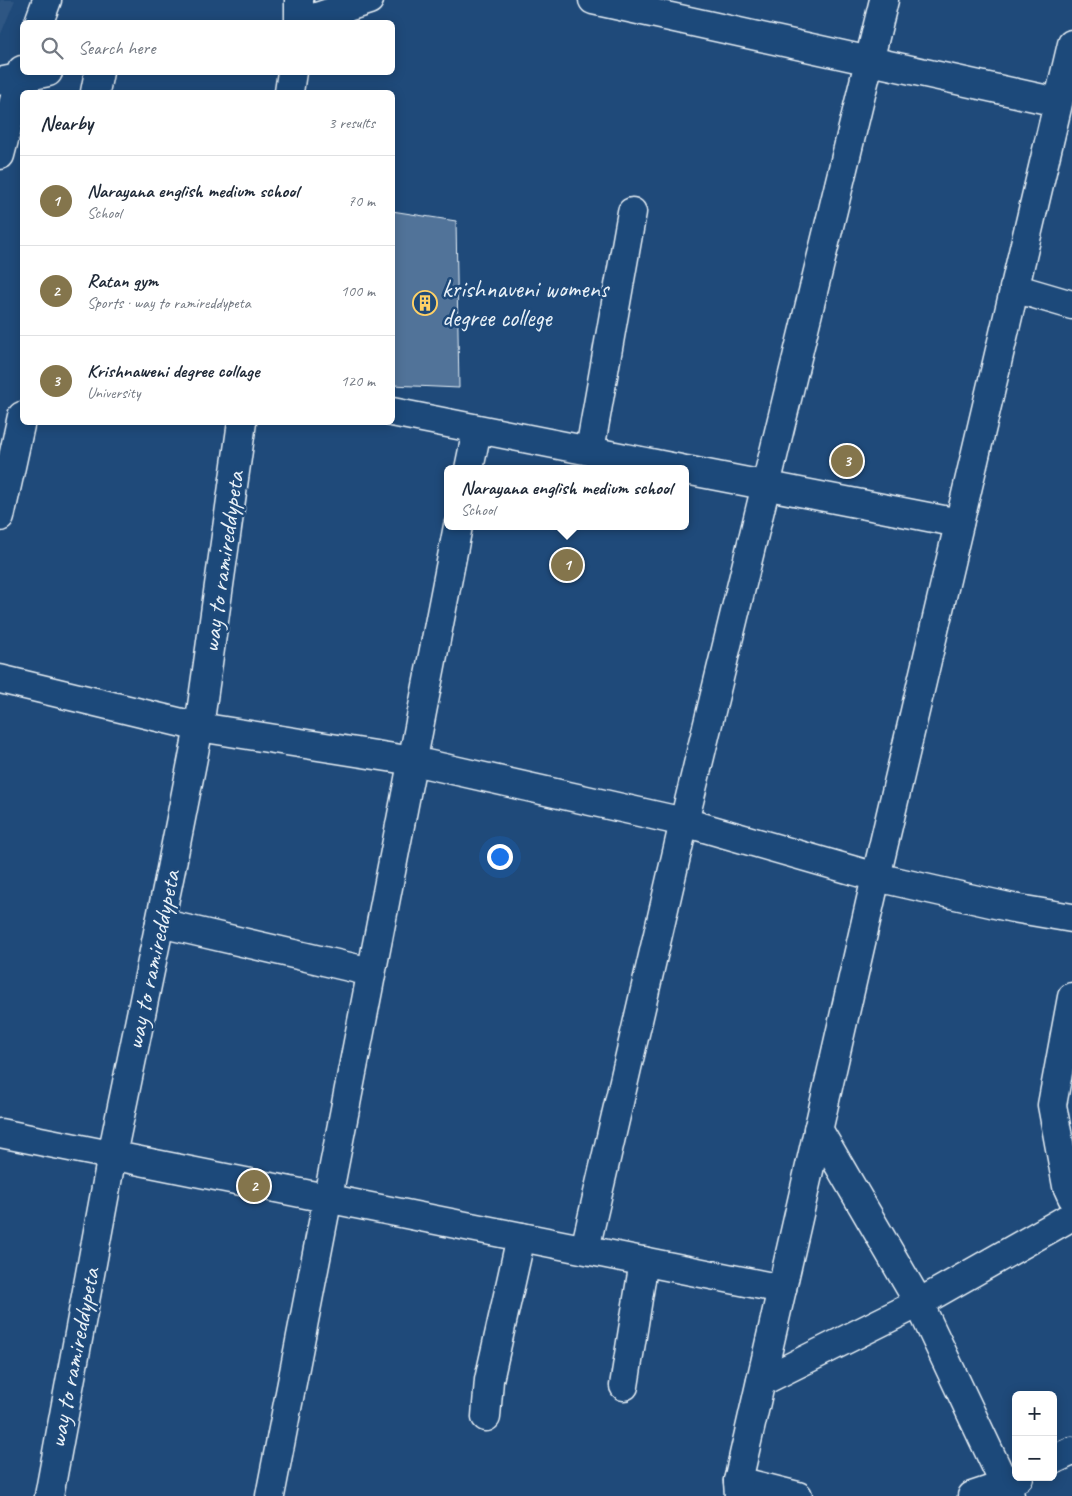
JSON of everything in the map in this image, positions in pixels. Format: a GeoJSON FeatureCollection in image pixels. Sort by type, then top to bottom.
{"type":"FeatureCollection","features":[{"type":"Feature","properties":{"kind":"street"},"geometry":{"type":"LineString","coordinates":[[40,20],[47,0]]}},
{"type":"Feature","properties":{"kind":"street"},"geometry":{"type":"LineString","coordinates":[[299,0],[300,20]]}},
{"type":"Feature","properties":{"kind":"street"},"geometry":{"type":"LineString","coordinates":[[306,20],[369,0]]}},
{"type":"Feature","properties":{"kind":"street"},"geometry":{"type":"LineString","coordinates":[[592,0],[1057,102]]}},
{"type":"Feature","properties":{"kind":"street"},"geometry":{"type":"LineString","coordinates":[[585,1249],[684,822],[884,0]]}},
{"type":"Feature","properties":{"kind":"street"},"geometry":{"type":"LineString","coordinates":[[798,1496],[738,1488],[876,876],[1072,44]]}},
{"type":"Feature","properties":{"kind":"street"},"geometry":{"type":"LineString","coordinates":[[95,90],[98,75]]}},
{"type":"Feature","properties":{"kind":"street"},"geometry":{"type":"LineString","coordinates":[[289,90],[292,75]]}},
{"type":"Feature","properties":{"kind":"street"},"geometry":{"type":"LineString","coordinates":[[0,155],[14,76]]}},
{"type":"Feature","properties":{"kind":"street"},"geometry":{"type":"LineString","coordinates":[[590,450],[632,212]]}},
{"type":"Feature","properties":{"kind":"street"},"geometry":{"type":"LineString","coordinates":[[1014,288],[1072,305]]}},
{"type":"Feature","properties":{"kind":"street"},"geometry":{"type":"LineString","coordinates":[[395,413],[662,465]]}},
{"type":"Feature","properties":{"kind":"street"},"geometry":{"type":"LineString","coordinates":[[0,517],[20,425]]}},
{"type":"Feature","properties":{"kind":"street","name":"way to ramireddypeta"},"geometry":{"type":"LineString","coordinates":[[49,1496],[112,1155],[199,726],[242,425]]}},
{"type":"Feature","properties":{"kind":"street"},"geometry":{"type":"LineString","coordinates":[[470,465],[477,430]]}},
{"type":"Feature","properties":{"kind":"street"},"geometry":{"type":"LineString","coordinates":[[689,471],[959,523]]}},
{"type":"Feature","properties":{"kind":"street"},"geometry":{"type":"LineString","coordinates":[[270,1496],[457,530]]}},
{"type":"Feature","properties":{"kind":"street"},"geometry":{"type":"LineString","coordinates":[[0,678],[199,726],[412,761],[684,822],[876,876],[1013,908],[1072,918]]}},
{"type":"Feature","properties":{"kind":"street"},"geometry":{"type":"LineString","coordinates":[[160,923],[371,972]]}},
{"type":"Feature","properties":{"kind":"street"},"geometry":{"type":"LineString","coordinates":[[1072,997],[1052,1105],[1067,1186],[1072,1197]]}},
{"type":"Feature","properties":{"kind":"street"},"geometry":{"type":"LineString","coordinates":[[818,1129],[919,1303],[1011,1486],[972,1496]]}},
{"type":"Feature","properties":{"kind":"street"},"geometry":{"type":"LineString","coordinates":[[0,1133],[782,1289]]}},
{"type":"Feature","properties":{"kind":"street"},"geometry":{"type":"LineString","coordinates":[[761,1382],[919,1303],[1072,1216]]}},
{"type":"Feature","properties":{"kind":"street"},"geometry":{"type":"LineString","coordinates":[[486,1417],[489,1380],[521,1236]]}},
{"type":"Feature","properties":{"kind":"street"},"geometry":{"type":"LineString","coordinates":[[624,1386],[644,1261]]}},
{"type":"Feature","properties":{"kind":"street"},"geometry":{"type":"LineString","coordinates":[[1057,1458],[1072,1450]]}},
{"type":"Feature","properties":{"kind":"shaded area"},"geometry":{"type":"Polygon","coordinates":[[[0,0],[15,0],[0,36],[0,0]]]}},
{"type":"Feature","properties":{"kind":"building","name":"krishnaveni womens degree college"},"geometry":{"type":"Polygon","coordinates":[[[395,211],[456,221],[459,388],[395,385],[395,211]]]}},
{"type":"Feature","properties":{"kind":"place","name":"krishnaveni womens degree college"},"geometry":{"type":"Point","coordinates":[425,303]}},
{"type":"Feature","properties":{"kind":"place","name":"Krishnaweni degree collage"},"geometry":{"type":"Point","coordinates":[847,461]}},
{"type":"Feature","properties":{"kind":"place","name":"Narayana english medium school"},"geometry":{"type":"Point","coordinates":[567,565]}},
{"type":"Feature","properties":{"kind":"place","name":"Ratan gym"},"geometry":{"type":"Point","coordinates":[254,1186]}}]}
